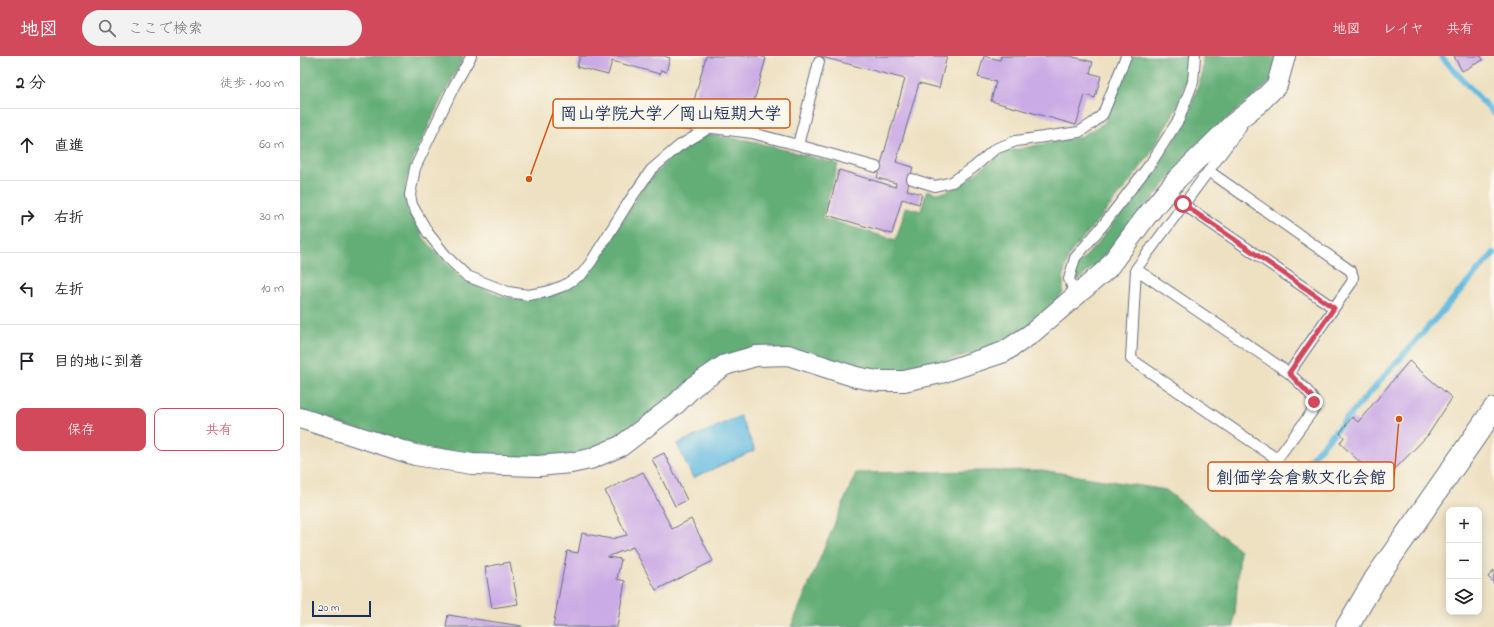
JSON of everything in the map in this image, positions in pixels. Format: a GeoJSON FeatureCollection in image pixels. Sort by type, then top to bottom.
{"type":"FeatureCollection","features":[{"type":"Feature","properties":{"kind":"street"},"geometry":{"type":"LineString","coordinates":[[300,418],[415,455],[472,464],[538,466],[571,463],[590,459],[621,446],[676,403],[694,386],[725,365],[756,356],[788,355],[856,377],[904,381],[941,373],[1004,352],[1031,334],[1107,269],[1145,218],[1177,179],[1234,122],[1258,104],[1277,85],[1285,56]]}},
{"type":"Feature","properties":{"kind":"street"},"geometry":{"type":"LineString","coordinates":[[1347,627],[1376,578],[1494,409]]}},
{"type":"Feature","properties":{"kind":"lane"},"geometry":{"type":"LineString","coordinates":[[471,56],[454,86],[415,168],[410,195],[412,205],[428,233],[447,257],[467,276],[508,292],[528,295],[546,292],[563,286],[582,274],[651,170],[679,146],[709,128]]}},
{"type":"Feature","properties":{"kind":"lane"},"geometry":{"type":"LineString","coordinates":[[912,179],[935,186],[952,182],[973,168],[995,149],[1016,141],[1079,132],[1103,114],[1126,56]]}},
{"type":"Feature","properties":{"kind":"lane"},"geometry":{"type":"LineString","coordinates":[[1076,295],[1069,279],[1075,258],[1104,224],[1151,163],[1179,119],[1193,82],[1194,56]]}},
{"type":"Feature","properties":{"kind":"lane"},"geometry":{"type":"LineString","coordinates":[[798,145],[819,62]]}},
{"type":"Feature","properties":{"kind":"lane"},"geometry":{"type":"LineString","coordinates":[[1136,269],[1289,373],[1311,396],[1315,406],[1314,409],[1277,459],[1131,359],[1136,269],[1258,104]]}},
{"type":"Feature","properties":{"kind":"lane"},"geometry":{"type":"LineString","coordinates":[[619,116],[752,133],[876,167]]}},
{"type":"Feature","properties":{"kind":"lane"},"geometry":{"type":"LineString","coordinates":[[1213,174],[1351,271],[1353,277],[1352,282],[1289,373]]}},
{"type":"Feature","properties":{"kind":"lane"},"geometry":{"type":"LineString","coordinates":[[1183,204],[1334,308]]}},
{"type":"Feature","properties":{"kind":"green space"},"geometry":{"type":"Polygon","coordinates":[[[300,56],[464,56],[435,112],[411,164],[405,184],[406,207],[424,238],[445,262],[467,282],[503,297],[520,299],[554,294],[571,287],[590,273],[643,187],[668,159],[705,134],[747,140],[838,164],[822,218],[896,240],[906,207],[921,211],[927,190],[936,193],[945,192],[958,187],[997,157],[1008,151],[1080,137],[1104,123],[1133,56],[1188,56],[1187,75],[1180,102],[1149,156],[1125,188],[1071,252],[1064,272],[1063,293],[1025,329],[998,345],[910,372],[875,374],[746,350],[601,449],[543,460],[449,455],[300,413],[300,56]]]}},
{"type":"Feature","properties":{"kind":"green space"},"geometry":{"type":"Polygon","coordinates":[[[1203,56],[1278,56],[1274,79],[1201,141],[1109,251],[1079,280],[1075,278],[1077,266],[1098,243],[1160,161],[1183,127],[1202,75],[1203,56]]]}},
{"type":"Feature","properties":{"kind":"green space"},"geometry":{"type":"Polygon","coordinates":[[[1042,470],[1166,490],[1240,550],[1234,627],[791,627],[856,473],[1042,470]]]}},
{"type":"Feature","properties":{"kind":"water"},"geometry":{"type":"Polygon","coordinates":[[[740,416],[755,450],[693,478],[677,444],[740,416]]]}},
{"type":"Feature","properties":{"kind":"building"},"geometry":{"type":"Polygon","coordinates":[[[580,56],[664,56],[670,58],[666,72],[661,70],[660,74],[612,61],[608,75],[577,67],[580,56]]]}},
{"type":"Feature","properties":{"kind":"building"},"geometry":{"type":"Polygon","coordinates":[[[706,56],[759,56],[766,58],[748,123],[692,108],[706,56]]]}},
{"type":"Feature","properties":{"kind":"building"},"geometry":{"type":"Polygon","coordinates":[[[818,56],[947,56],[939,88],[919,83],[896,162],[913,167],[907,190],[922,194],[919,204],[902,199],[892,234],[827,215],[839,170],[895,187],[896,183],[877,178],[905,79],[818,56]]]}},
{"type":"Feature","properties":{"kind":"building"},"geometry":{"type":"Polygon","coordinates":[[[984,56],[1000,60],[1001,56],[1070,56],[1093,62],[1090,73],[1101,76],[1095,98],[1085,95],[1076,125],[991,101],[996,82],[978,77],[984,56]]]}},
{"type":"Feature","properties":{"kind":"building"},"geometry":{"type":"Polygon","coordinates":[[[1454,56],[1481,56],[1483,60],[1462,71],[1454,56]]]}},
{"type":"Feature","properties":{"kind":"building"},"geometry":{"type":"Polygon","coordinates":[[[1409,361],[1452,398],[1428,435],[1398,466],[1386,476],[1373,465],[1368,470],[1340,443],[1344,437],[1340,433],[1352,417],[1358,422],[1409,361]]]}},
{"type":"Feature","properties":{"kind":"building"},"geometry":{"type":"Polygon","coordinates":[[[664,453],[687,500],[675,506],[652,459],[664,453]]]}},
{"type":"Feature","properties":{"kind":"building"},"geometry":{"type":"Polygon","coordinates":[[[643,472],[672,529],[691,519],[713,561],[656,590],[633,547],[607,557],[621,559],[617,579],[625,581],[617,627],[553,627],[567,551],[578,553],[582,533],[611,539],[627,535],[605,491],[643,472]]]}},
{"type":"Feature","properties":{"kind":"building"},"geometry":{"type":"Polygon","coordinates":[[[510,562],[518,604],[492,608],[485,567],[510,562]]]}},
{"type":"Feature","properties":{"kind":"building"},"geometry":{"type":"Polygon","coordinates":[[[1494,570],[1494,583],[1488,577],[1494,570]]]}},
{"type":"Feature","properties":{"kind":"building"},"geometry":{"type":"Polygon","coordinates":[[[448,615],[522,626],[522,627],[446,627],[448,615]]]}},
{"type":"Feature","properties":{"kind":"waterway"},"geometry":{"type":"LineString","coordinates":[[1441,56],[1494,114]]}},
{"type":"Feature","properties":{"kind":"waterway"},"geometry":{"type":"LineString","coordinates":[[1284,489],[1494,253]]}},
{"type":"Feature","properties":{"kind":"place","name":"岡山学院大学／岡山短期大学"},"geometry":{"type":"Point","coordinates":[529,179]}},
{"type":"Feature","properties":{"kind":"place","name":"創価学会倉敷文化会館"},"geometry":{"type":"Point","coordinates":[1399,419]}},
{"type":"Feature","properties":{"kind":"route"},"geometry":{"type":"LineString","coordinates":[[1183,204],[1334,308],[1289,373],[1311,396],[1314,402]]}}]}
